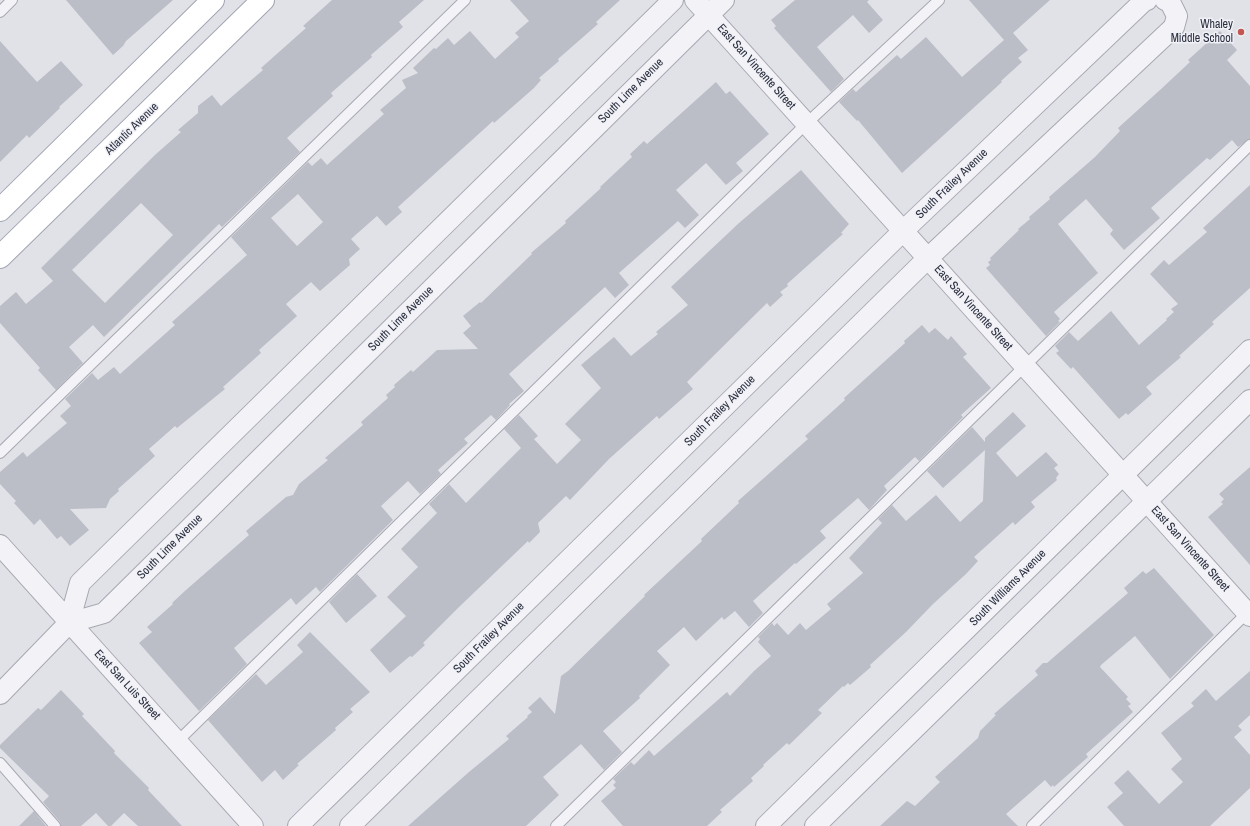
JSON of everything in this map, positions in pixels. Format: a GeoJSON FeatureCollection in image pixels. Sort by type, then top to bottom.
{"type":"FeatureCollection","features":[{"type":"Feature","properties":{"kind":"main road"},"geometry":{"type":"LineString","coordinates":[[0,210],[213,0]]}},
{"type":"Feature","properties":{"kind":"main road","name":"Atlantic Avenue"},"geometry":{"type":"LineString","coordinates":[[0,257],[263,0]]}},
{"type":"Feature","properties":{"kind":"street","name":"South Lime Avenue"},"geometry":{"type":"LineString","coordinates":[[0,694],[69,623],[80,583],[673,0]]}},
{"type":"Feature","properties":{"kind":"street","name":"East San Vincente Street"},"geometry":{"type":"LineString","coordinates":[[695,0],[1249,613]]}},
{"type":"Feature","properties":{"kind":"street","name":"South Lime Avenue"},"geometry":{"type":"LineString","coordinates":[[69,623],[104,613],[724,0]]}},
{"type":"Feature","properties":{"kind":"street","name":"South Frailey Avenue"},"geometry":{"type":"LineString","coordinates":[[298,826],[903,231],[1144,1],[1147,0]]}},
{"type":"Feature","properties":{"kind":"street"},"geometry":{"type":"LineString","coordinates":[[350,826],[928,258],[1174,27],[1177,16],[1170,2],[1165,0]]}},
{"type":"Feature","properties":{"kind":"street","name":"South Williams Avenue"},"geometry":{"type":"LineString","coordinates":[[766,826],[1250,350]]}},
{"type":"Feature","properties":{"kind":"street"},"geometry":{"type":"LineString","coordinates":[[815,826],[1146,500],[1250,400]]}},
{"type":"Feature","properties":{"kind":"street","name":"East San Luis Street"},"geometry":{"type":"LineString","coordinates":[[0,545],[253,826]]}},
{"type":"Feature","properties":{"kind":"lane"},"geometry":{"type":"LineString","coordinates":[[0,12],[12,0]]}},
{"type":"Feature","properties":{"kind":"lane"},"geometry":{"type":"LineString","coordinates":[[0,453],[465,0]]}},
{"type":"Feature","properties":{"kind":"lane"},"geometry":{"type":"LineString","coordinates":[[178,741],[807,123],[939,0]]}},
{"type":"Feature","properties":{"kind":"lane"},"geometry":{"type":"LineString","coordinates":[[556,826],[1026,366],[1250,144]]}},
{"type":"Feature","properties":{"kind":"lane"},"geometry":{"type":"LineString","coordinates":[[1032,826],[1249,613]]}},
{"type":"Feature","properties":{"kind":"lane"},"geometry":{"type":"LineString","coordinates":[[0,763],[55,826]]}},
{"type":"Feature","properties":{"kind":"building"},"geometry":{"type":"Polygon","coordinates":[[[66,0],[173,0],[126,41],[123,46],[113,55],[66,0]]]}},
{"type":"Feature","properties":{"kind":"building"},"geometry":{"type":"Polygon","coordinates":[[[332,0],[424,0],[399,22],[403,27],[331,93],[333,96],[287,138],[300,152],[222,227],[219,224],[104,337],[93,325],[69,347],[83,363],[56,390],[38,370],[40,368],[0,323],[0,306],[16,292],[26,304],[53,281],[41,268],[156,154],[181,132],[178,130],[198,113],[198,106],[212,95],[221,106],[263,70],[261,68],[306,28],[303,26],[332,0]],[[141,203],[72,270],[105,303],[173,235],[141,203]]]}},
{"type":"Feature","properties":{"kind":"building"},"geometry":{"type":"Polygon","coordinates":[[[510,0],[620,0],[596,22],[598,24],[539,78],[541,80],[534,88],[494,123],[493,121],[398,207],[402,212],[386,226],[377,216],[351,239],[360,249],[349,259],[350,265],[320,291],[311,282],[286,304],[297,316],[259,350],[261,353],[223,387],[225,389],[177,428],[175,426],[149,449],[155,456],[118,489],[119,491],[110,499],[106,508],[70,509],[89,530],[70,546],[61,536],[57,539],[40,519],[34,525],[14,503],[16,501],[0,484],[0,472],[23,452],[27,457],[67,423],[60,416],[71,406],[65,399],[92,373],[98,380],[114,367],[120,374],[175,325],[172,322],[247,255],[231,237],[308,162],[312,166],[321,158],[327,165],[384,114],[380,110],[406,88],[402,80],[418,73],[413,68],[434,48],[436,49],[448,38],[454,45],[470,31],[495,59],[519,37],[515,33],[529,21],[510,0]],[[298,194],[271,218],[297,246],[323,222],[298,194]]]}},
{"type":"Feature","properties":{"kind":"building"},"geometry":{"type":"Polygon","coordinates":[[[795,0],[869,0],[867,2],[883,20],[869,33],[853,15],[817,47],[844,79],[831,92],[774,28],[776,26],[771,20],[795,0]]]}},
{"type":"Feature","properties":{"kind":"building"},"geometry":{"type":"Polygon","coordinates":[[[969,0],[1050,0],[1013,33],[1028,50],[1018,58],[1022,62],[902,173],[858,120],[857,121],[839,102],[853,89],[856,92],[897,55],[901,59],[926,37],[962,77],[1004,40],[969,0]]]}},
{"type":"Feature","properties":{"kind":"building"},"geometry":{"type":"Polygon","coordinates":[[[1220,31],[1237,50],[1227,60],[1250,86],[1250,139],[1238,147],[1232,140],[1210,160],[1207,158],[1151,208],[1160,218],[1124,250],[1110,234],[1113,230],[1086,199],[1058,224],[1098,273],[1054,312],[1060,319],[1058,321],[1060,322],[1046,336],[986,268],[990,265],[988,262],[991,260],[990,258],[1019,230],[1018,229],[1030,219],[1029,217],[1050,199],[1049,197],[1095,157],[1120,131],[1118,128],[1190,62],[1188,60],[1220,31]]]}},
{"type":"Feature","properties":{"kind":"building"},"geometry":{"type":"Polygon","coordinates":[[[0,41],[37,82],[61,61],[83,85],[29,138],[27,135],[0,162],[0,41]]]}},
{"type":"Feature","properties":{"kind":"building"},"geometry":{"type":"Polygon","coordinates":[[[716,82],[726,94],[730,91],[769,134],[736,163],[743,171],[726,185],[706,163],[676,190],[699,215],[685,228],[678,221],[619,273],[629,285],[615,298],[605,287],[509,374],[524,391],[509,404],[510,405],[496,420],[491,415],[464,439],[468,443],[438,470],[441,474],[420,494],[408,481],[381,506],[393,520],[320,592],[316,587],[296,605],[291,598],[234,648],[247,664],[199,711],[139,643],[152,632],[147,627],[173,604],[172,603],[186,590],[249,535],[246,531],[286,497],[293,495],[299,484],[328,460],[325,458],[363,425],[361,422],[388,398],[386,395],[395,387],[394,385],[411,370],[413,372],[437,350],[478,349],[463,333],[471,326],[463,316],[480,302],[481,303],[532,254],[531,253],[566,223],[565,221],[632,157],[630,154],[644,141],[647,144],[716,82]]]}},
{"type":"Feature","properties":{"kind":"building"},"geometry":{"type":"Polygon","coordinates":[[[801,170],[849,224],[841,233],[843,234],[787,284],[788,286],[780,292],[783,295],[770,307],[767,303],[687,382],[693,389],[659,419],[657,416],[609,459],[570,500],[566,496],[538,523],[540,532],[529,543],[528,541],[458,608],[423,643],[425,645],[412,657],[410,656],[390,673],[370,650],[406,616],[387,597],[418,567],[401,549],[437,513],[429,504],[449,484],[466,503],[521,448],[504,429],[519,415],[538,436],[534,439],[557,464],[581,440],[565,424],[601,388],[581,365],[614,337],[631,356],[658,334],[656,332],[688,305],[671,287],[739,223],[801,170]]]}},
{"type":"Feature","properties":{"kind":"building"},"geometry":{"type":"Polygon","coordinates":[[[1250,185],[1250,288],[1212,322],[1214,324],[1179,356],[1181,357],[1146,387],[1152,394],[1128,415],[1126,413],[1119,419],[1073,367],[1071,369],[1056,353],[1059,351],[1055,346],[1069,332],[1078,341],[1111,311],[1139,345],[1167,320],[1166,319],[1174,312],[1171,309],[1178,304],[1150,274],[1164,260],[1169,265],[1207,232],[1203,228],[1250,185]]]}},
{"type":"Feature","properties":{"kind":"building"},"geometry":{"type":"Polygon","coordinates":[[[922,325],[929,333],[935,328],[948,340],[951,336],[967,354],[963,357],[991,388],[961,415],[963,417],[919,461],[915,457],[884,486],[887,490],[869,510],[858,498],[820,531],[826,538],[796,564],[795,563],[753,601],[763,613],[749,627],[735,611],[724,620],[722,617],[696,641],[684,627],[657,651],[670,665],[639,696],[640,698],[603,731],[622,752],[604,770],[581,744],[543,777],[559,795],[526,826],[408,826],[509,739],[506,736],[528,717],[527,716],[532,712],[528,708],[540,697],[555,714],[561,676],[568,671],[645,596],[644,595],[702,541],[701,539],[739,503],[738,501],[808,439],[805,436],[845,400],[844,398],[905,343],[904,341],[922,325]]]}},
{"type":"Feature","properties":{"kind":"building"},"geometry":{"type":"Polygon","coordinates":[[[1013,412],[1026,426],[996,453],[1017,477],[1046,452],[1058,465],[1054,468],[1059,474],[1056,478],[1057,480],[1031,502],[1035,507],[1015,525],[1013,522],[974,557],[978,561],[966,574],[870,665],[871,667],[850,685],[848,683],[844,687],[843,686],[818,710],[822,713],[789,745],[787,743],[763,765],[764,766],[751,778],[753,781],[720,810],[722,812],[707,826],[623,826],[601,801],[616,788],[613,785],[616,782],[613,779],[631,762],[634,765],[649,750],[654,756],[727,692],[730,696],[771,656],[758,642],[760,639],[758,637],[772,623],[774,626],[777,623],[788,635],[800,623],[806,630],[831,609],[827,604],[863,573],[849,558],[882,523],[878,519],[892,505],[906,521],[936,495],[960,522],[983,501],[985,450],[943,488],[927,471],[972,427],[985,442],[985,438],[1013,412]]]}},
{"type":"Feature","properties":{"kind":"building"},"geometry":{"type":"Polygon","coordinates":[[[1250,467],[1250,565],[1208,517],[1223,504],[1221,502],[1224,499],[1219,494],[1250,467]]]}},
{"type":"Feature","properties":{"kind":"building"},"geometry":{"type":"Polygon","coordinates":[[[1154,568],[1214,635],[1170,679],[1135,636],[1101,665],[1100,667],[1128,697],[1126,699],[1131,704],[1128,706],[1133,712],[1086,754],[1088,757],[1054,787],[1053,785],[1051,787],[1045,780],[1006,814],[1018,826],[880,826],[907,801],[915,806],[940,782],[935,777],[978,738],[980,731],[996,715],[994,714],[1038,675],[1035,671],[1043,663],[1047,663],[1128,593],[1124,588],[1143,571],[1146,574],[1154,568]]]}},
{"type":"Feature","properties":{"kind":"building"},"geometry":{"type":"Polygon","coordinates":[[[357,574],[377,596],[346,623],[329,602],[357,574]]]}},
{"type":"Feature","properties":{"kind":"building"},"geometry":{"type":"Polygon","coordinates":[[[310,632],[370,692],[350,709],[353,712],[335,728],[336,730],[297,764],[299,765],[283,780],[275,770],[262,782],[208,720],[256,674],[266,685],[303,652],[297,645],[310,632]]]}},
{"type":"Feature","properties":{"kind":"building"},"geometry":{"type":"Polygon","coordinates":[[[1250,671],[1250,715],[1238,726],[1242,730],[1234,737],[1250,755],[1250,788],[1210,826],[1124,826],[1107,807],[1123,793],[1114,783],[1128,770],[1159,804],[1183,782],[1171,769],[1182,759],[1161,733],[1194,706],[1191,703],[1206,689],[1216,701],[1250,671]]]}},
{"type":"Feature","properties":{"kind":"building"},"geometry":{"type":"Polygon","coordinates":[[[61,690],[84,714],[82,716],[115,751],[114,753],[149,788],[148,790],[182,826],[138,826],[124,813],[111,826],[108,826],[96,813],[81,826],[61,826],[60,822],[43,802],[49,796],[0,748],[0,745],[38,708],[41,710],[61,690]]]}},
{"type":"Feature","properties":{"kind":"building"},"geometry":{"type":"Polygon","coordinates":[[[34,811],[46,826],[19,826],[34,811]]]}},
{"type":"Feature","properties":{"kind":"place","name":"Whaley Middle School"},"geometry":{"type":"Point","coordinates":[1241,32]}}]}
